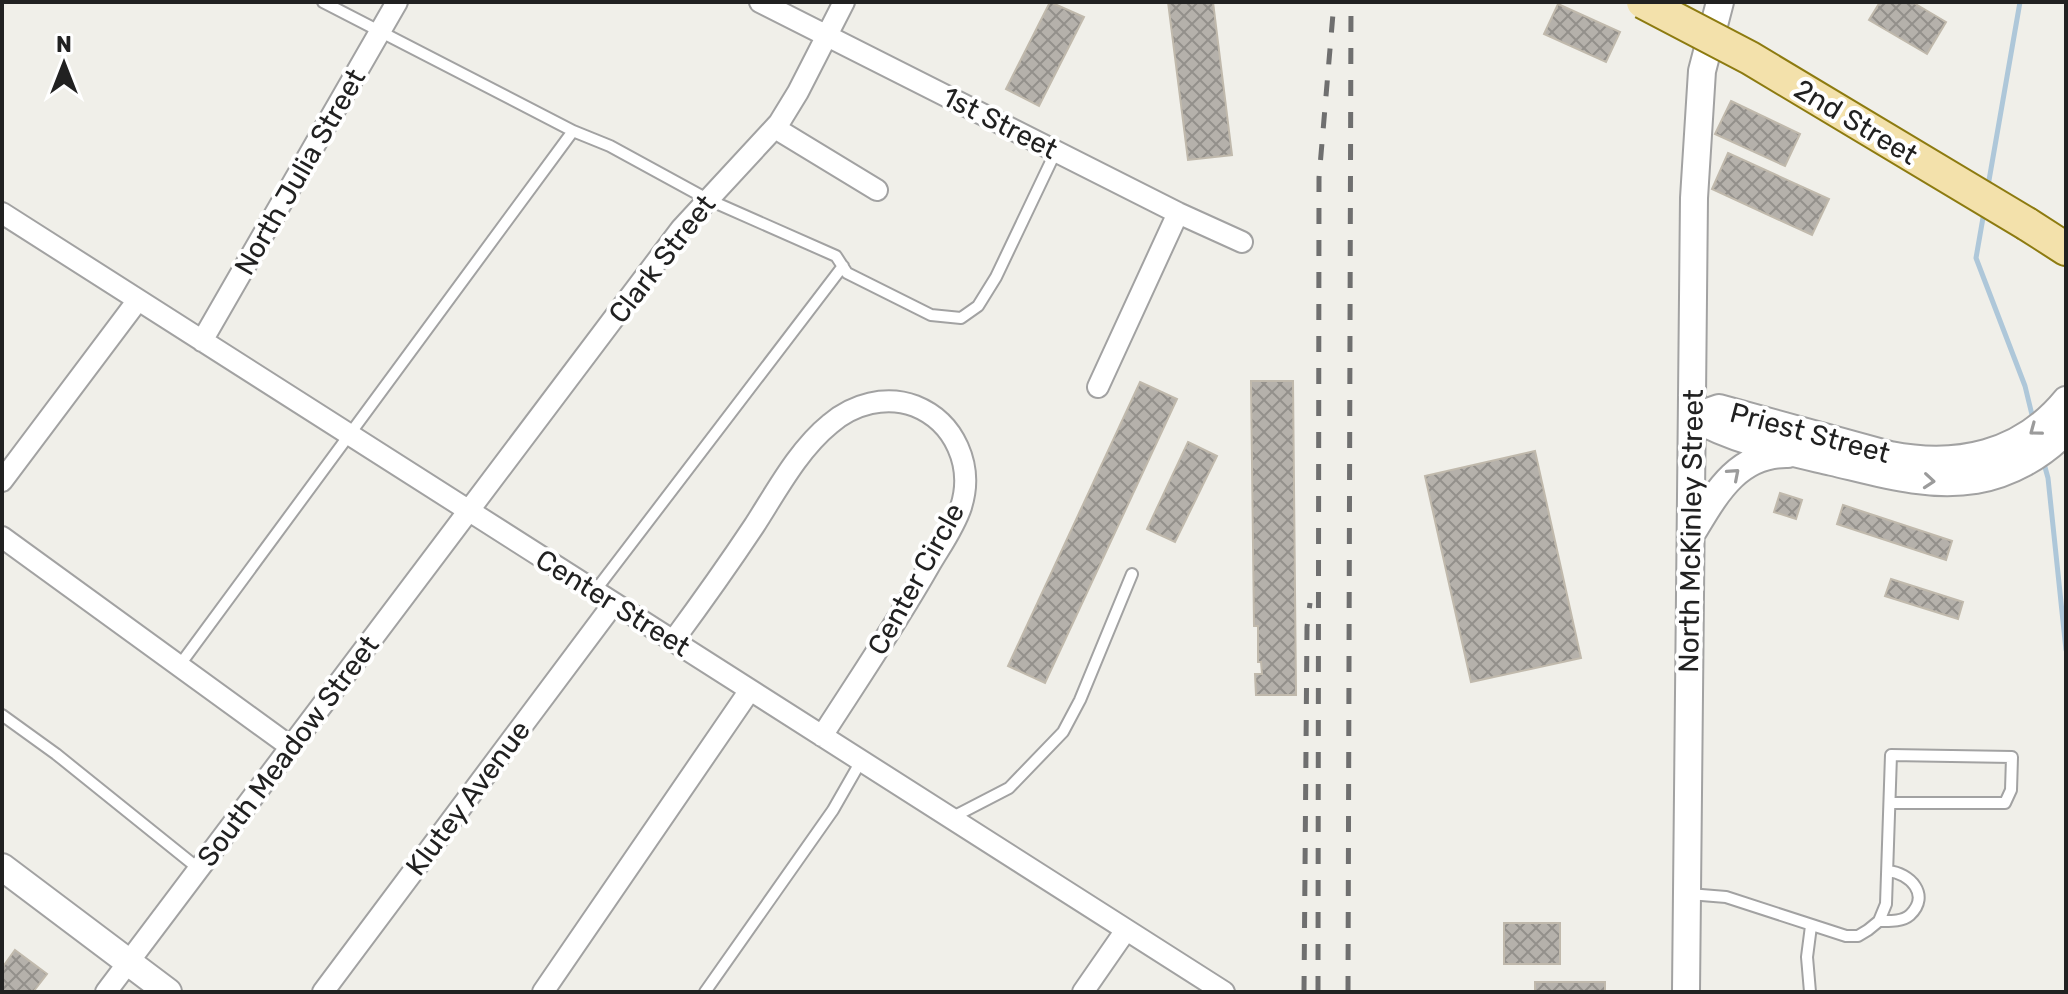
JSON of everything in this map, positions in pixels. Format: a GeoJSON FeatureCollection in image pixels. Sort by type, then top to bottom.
{"type":"FeatureCollection","features":[{"type":"Feature","properties":{"kind":"main road","name":"2nd Street"},"geometry":{"type":"LineString","coordinates":[[1643,2],[1750,58],[2066,249]]}},
{"type":"Feature","properties":{"kind":"street","name":"North Julia Street"},"geometry":{"type":"LineString","coordinates":[[202,341],[397,2]]}},
{"type":"Feature","properties":{"kind":"street","name":"1st Street"},"geometry":{"type":"LineString","coordinates":[[760,2],[1178,213],[1242,242]]}},
{"type":"Feature","properties":{"kind":"street","name":"Clark Street"},"geometry":{"type":"LineString","coordinates":[[469,511],[707,199],[775,128],[798,92],[844,2]]}},
{"type":"Feature","properties":{"kind":"street","name":"North McKinley Street"},"geometry":{"type":"LineString","coordinates":[[1686,992],[1694,198],[1702,71],[1720,2]]}},
{"type":"Feature","properties":{"kind":"street"},"geometry":{"type":"LineString","coordinates":[[775,128],[877,190]]}},
{"type":"Feature","properties":{"kind":"street","name":"Center Street"},"geometry":{"type":"LineString","coordinates":[[2,213],[1224,992]]}},
{"type":"Feature","properties":{"kind":"street"},"geometry":{"type":"LineString","coordinates":[[1098,387],[1178,213]]}},
{"type":"Feature","properties":{"kind":"street"},"geometry":{"type":"LineString","coordinates":[[2,481],[138,300]]}},
{"type":"Feature","properties":{"kind":"street","name":"Priest Street"},"geometry":{"type":"LineString","coordinates":[[1693,417],[1719,408],[1912,460],[2000,462],[2066,400]]}},
{"type":"Feature","properties":{"kind":"street","name":"Center Circle"},"geometry":{"type":"LineString","coordinates":[[673,641],[727,567],[791,469],[827,426],[855,408],[870,403],[901,402],[931,415],[944,425],[961,455],[965,472],[961,505],[916,588],[822,736]]}},
{"type":"Feature","properties":{"kind":"street","name":"Priest Street"},"geometry":{"type":"LineString","coordinates":[[1693,417],[1715,430],[1802,455],[1930,482],[1955,483],[2000,462],[2045,450],[2066,431]]}},
{"type":"Feature","properties":{"kind":"street"},"geometry":{"type":"LineString","coordinates":[[1692,533],[1723,484],[1747,464],[1763,457],[1802,455]]}},
{"type":"Feature","properties":{"kind":"street","name":"South Meadow Street"},"geometry":{"type":"LineString","coordinates":[[106,992],[469,511]]}},
{"type":"Feature","properties":{"kind":"street"},"geometry":{"type":"LineString","coordinates":[[2,537],[291,747]]}},
{"type":"Feature","properties":{"kind":"street","name":"Klutey Avenue"},"geometry":{"type":"LineString","coordinates":[[323,992],[614,603]]}},
{"type":"Feature","properties":{"kind":"street"},"geometry":{"type":"LineString","coordinates":[[543,992],[750,690]]}},
{"type":"Feature","properties":{"kind":"street"},"geometry":{"type":"LineString","coordinates":[[2,867],[168,992]]}},
{"type":"Feature","properties":{"kind":"street"},"geometry":{"type":"LineString","coordinates":[[1083,992],[1126,930]]}},
{"type":"Feature","properties":{"kind":"lane"},"geometry":{"type":"LineString","coordinates":[[323,2],[573,131],[610,146],[707,199],[836,256],[847,273],[931,315],[961,318],[978,306],[996,277],[1056,151]]}},
{"type":"Feature","properties":{"kind":"lane"},"geometry":{"type":"LineString","coordinates":[[179,666],[573,131]]}},
{"type":"Feature","properties":{"kind":"lane"},"geometry":{"type":"LineString","coordinates":[[595,591],[843,266]]}},
{"type":"Feature","properties":{"kind":"lane"},"geometry":{"type":"LineString","coordinates":[[951,818],[1009,788],[1063,732],[1080,700],[1132,574]]}},
{"type":"Feature","properties":{"kind":"lane"},"geometry":{"type":"LineString","coordinates":[[2,715],[56,754],[199,869]]}},
{"type":"Feature","properties":{"kind":"lane"},"geometry":{"type":"LineString","coordinates":[[1879,921],[1886,904],[1891,755],[2012,757],[2011,790],[2005,803],[1890,803]]}},
{"type":"Feature","properties":{"kind":"lane"},"geometry":{"type":"LineString","coordinates":[[705,992],[833,810],[861,761]]}},
{"type":"Feature","properties":{"kind":"lane"},"geometry":{"type":"LineString","coordinates":[[1687,894],[1726,897],[1811,926],[1846,936],[1858,936],[1879,921],[1909,915],[1917,898],[1909,877],[1901,872],[1888,871]]}},
{"type":"Feature","properties":{"kind":"lane"},"geometry":{"type":"LineString","coordinates":[[1810,992],[1807,957],[1811,926]]}},
{"type":"Feature","properties":{"kind":"building"},"geometry":{"type":"Polygon","coordinates":[[[1050,2],[1084,17],[1039,106],[1006,89],[1050,2]]]}},
{"type":"Feature","properties":{"kind":"building"},"geometry":{"type":"Polygon","coordinates":[[[1168,2],[1213,2],[1232,155],[1188,160],[1168,2]]]}},
{"type":"Feature","properties":{"kind":"building"},"geometry":{"type":"Polygon","coordinates":[[[1880,2],[1912,2],[1946,22],[1927,54],[1869,20],[1880,2]]]}},
{"type":"Feature","properties":{"kind":"building"},"geometry":{"type":"Polygon","coordinates":[[[1558,4],[1620,32],[1606,62],[1544,34],[1558,4]]]}},
{"type":"Feature","properties":{"kind":"building"},"geometry":{"type":"Polygon","coordinates":[[[1731,101],[1800,134],[1785,166],[1715,134],[1731,101]]]}},
{"type":"Feature","properties":{"kind":"building"},"geometry":{"type":"Polygon","coordinates":[[[1728,153],[1829,199],[1812,235],[1712,189],[1728,153]]]}},
{"type":"Feature","properties":{"kind":"building"},"geometry":{"type":"Polygon","coordinates":[[[1251,381],[1293,381],[1296,695],[1256,695],[1255,674],[1262,674],[1261,662],[1258,662],[1258,626],[1254,626],[1251,381]]]}},
{"type":"Feature","properties":{"kind":"building"},"geometry":{"type":"Polygon","coordinates":[[[1140,382],[1177,399],[1045,683],[1008,666],[1140,382]]]}},
{"type":"Feature","properties":{"kind":"building"},"geometry":{"type":"Polygon","coordinates":[[[1188,442],[1217,456],[1175,542],[1147,529],[1188,442]]]}},
{"type":"Feature","properties":{"kind":"building"},"geometry":{"type":"Polygon","coordinates":[[[1535,451],[1581,658],[1471,682],[1425,476],[1535,451]]]}},
{"type":"Feature","properties":{"kind":"building"},"geometry":{"type":"Polygon","coordinates":[[[1780,493],[1802,500],[1796,519],[1774,512],[1780,493]]]}},
{"type":"Feature","properties":{"kind":"building"},"geometry":{"type":"Polygon","coordinates":[[[1843,505],[1952,541],[1946,560],[1837,524],[1843,505]]]}},
{"type":"Feature","properties":{"kind":"building"},"geometry":{"type":"Polygon","coordinates":[[[1891,579],[1963,602],[1958,619],[1885,596],[1891,579]]]}},
{"type":"Feature","properties":{"kind":"building"},"geometry":{"type":"Polygon","coordinates":[[[1504,923],[1560,923],[1560,964],[1504,964],[1504,923]]]}},
{"type":"Feature","properties":{"kind":"building"},"geometry":{"type":"Polygon","coordinates":[[[15,950],[47,974],[33,992],[2,992],[2,968],[15,950]]]}},
{"type":"Feature","properties":{"kind":"building"},"geometry":{"type":"Polygon","coordinates":[[[1535,982],[1605,982],[1605,992],[1535,992],[1535,982]]]}},
{"type":"Feature","properties":{"kind":"waterway"},"geometry":{"type":"LineString","coordinates":[[1988,186],[2020,2]]}},
{"type":"Feature","properties":{"kind":"waterway"},"geometry":{"type":"LineString","coordinates":[[1984,212],[1976,258],[2025,386],[2033,419]]}},
{"type":"Feature","properties":{"kind":"waterway"},"geometry":{"type":"LineString","coordinates":[[2043,460],[2048,478],[2066,650]]}},
{"type":"Feature","properties":{"kind":"railway"},"geometry":{"type":"LineString","coordinates":[[1318,992],[1319,178],[1334,2]]}},
{"type":"Feature","properties":{"kind":"railway"},"geometry":{"type":"LineString","coordinates":[[1348,992],[1351,2]]}},
{"type":"Feature","properties":{"kind":"railway"},"geometry":{"type":"LineString","coordinates":[[1304,992],[1307,627],[1310,603]]}}]}
